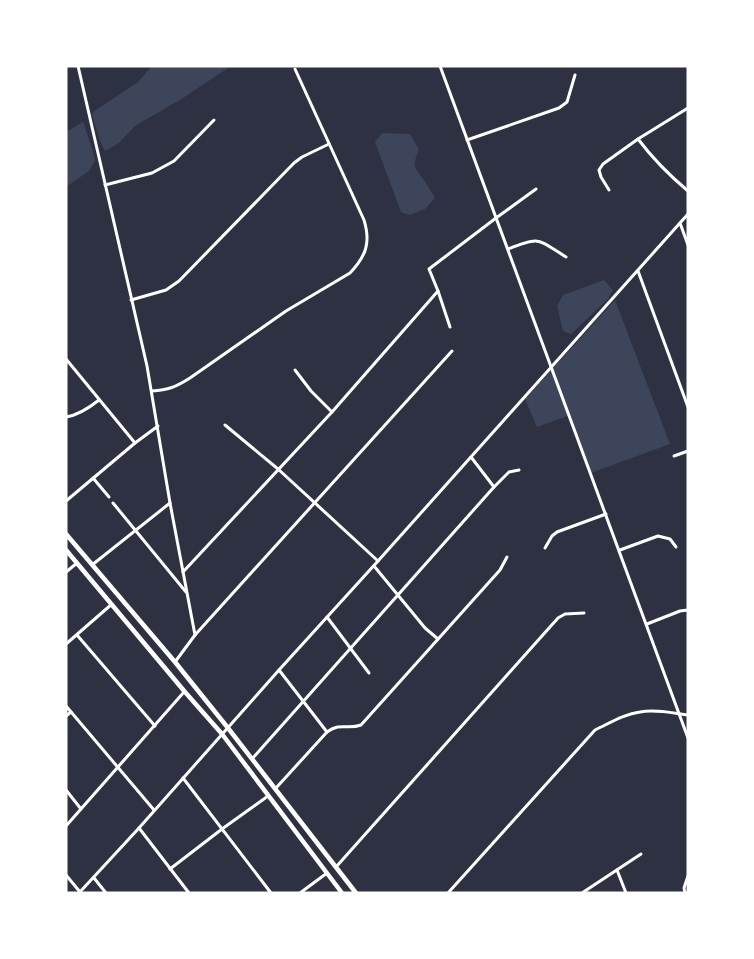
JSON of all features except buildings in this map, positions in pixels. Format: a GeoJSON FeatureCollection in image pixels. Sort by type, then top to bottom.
{"type":"FeatureCollection","features":[{"type":"Feature","properties":{"kind":"main road"},"geometry":{"type":"LineString","coordinates":[[66,534],[175,662],[356,893]]}},
{"type":"Feature","properties":{"kind":"main road"},"geometry":{"type":"LineString","coordinates":[[66,550],[222,734],[342,893]]}},
{"type":"Feature","properties":{"kind":"street"},"geometry":{"type":"LineString","coordinates":[[76,66],[152,392],[195,635]]}},
{"type":"Feature","properties":{"kind":"street"},"geometry":{"type":"LineString","coordinates":[[440,66],[688,738]]}},
{"type":"Feature","properties":{"kind":"street"},"geometry":{"type":"LineString","coordinates":[[152,392],[168,390],[184,382],[286,311],[350,273],[358,264],[368,242],[364,220],[295,69]]}},
{"type":"Feature","properties":{"kind":"street"},"geometry":{"type":"LineString","coordinates":[[467,140],[559,108],[567,102],[575,75]]}},
{"type":"Feature","properties":{"kind":"street"},"geometry":{"type":"LineString","coordinates":[[609,190],[599,170],[603,164],[688,108]]}},
{"type":"Feature","properties":{"kind":"street"},"geometry":{"type":"LineString","coordinates":[[105,185],[153,173],[174,161],[214,120]]}},
{"type":"Feature","properties":{"kind":"street"},"geometry":{"type":"LineString","coordinates":[[638,139],[660,167],[688,191]]}},
{"type":"Feature","properties":{"kind":"street"},"geometry":{"type":"LineString","coordinates":[[131,300],[166,290],[179,281],[294,163],[329,144]]}},
{"type":"Feature","properties":{"kind":"street"},"geometry":{"type":"LineString","coordinates":[[450,327],[429,269],[536,189]]}},
{"type":"Feature","properties":{"kind":"street"},"geometry":{"type":"LineString","coordinates":[[66,876],[79,893],[94,878],[688,213]]}},
{"type":"Feature","properties":{"kind":"street"},"geometry":{"type":"LineString","coordinates":[[680,223],[688,245]]}},
{"type":"Feature","properties":{"kind":"street"},"geometry":{"type":"LineString","coordinates":[[508,249],[532,241],[540,241],[566,258]]}},
{"type":"Feature","properties":{"kind":"street"},"geometry":{"type":"LineString","coordinates":[[637,270],[688,407]]}},
{"type":"Feature","properties":{"kind":"street"},"geometry":{"type":"LineString","coordinates":[[183,572],[332,411],[438,291]]}},
{"type":"Feature","properties":{"kind":"street"},"geometry":{"type":"LineString","coordinates":[[175,662],[195,635],[452,351]]}},
{"type":"Feature","properties":{"kind":"street"},"geometry":{"type":"LineString","coordinates":[[66,359],[135,443]]}},
{"type":"Feature","properties":{"kind":"street"},"geometry":{"type":"LineString","coordinates":[[294,369],[311,391],[332,411]]}},
{"type":"Feature","properties":{"kind":"street"},"geometry":{"type":"LineString","coordinates":[[66,417],[82,412],[99,400]]}},
{"type":"Feature","properties":{"kind":"street"},"geometry":{"type":"LineString","coordinates":[[225,425],[278,469],[378,561]]}},
{"type":"Feature","properties":{"kind":"street"},"geometry":{"type":"LineString","coordinates":[[66,501],[158,426]]}},
{"type":"Feature","properties":{"kind":"street"},"geometry":{"type":"LineString","coordinates":[[675,456],[688,451]]}},
{"type":"Feature","properties":{"kind":"street"},"geometry":{"type":"LineString","coordinates":[[471,457],[495,487]]}},
{"type":"Feature","properties":{"kind":"street"},"geometry":{"type":"LineString","coordinates":[[252,759],[495,487],[509,472],[519,470]]}},
{"type":"Feature","properties":{"kind":"street"},"geometry":{"type":"LineString","coordinates":[[93,478],[109,497]]}},
{"type":"Feature","properties":{"kind":"street"},"geometry":{"type":"LineString","coordinates":[[113,503],[187,593]]}},
{"type":"Feature","properties":{"kind":"street"},"geometry":{"type":"LineString","coordinates":[[92,565],[170,503]]}},
{"type":"Feature","properties":{"kind":"street"},"geometry":{"type":"LineString","coordinates":[[545,548],[557,532],[606,514]]}},
{"type":"Feature","properties":{"kind":"street"},"geometry":{"type":"LineString","coordinates":[[620,550],[658,536],[670,539],[676,547]]}},
{"type":"Feature","properties":{"kind":"street"},"geometry":{"type":"LineString","coordinates":[[276,788],[327,732],[334,727],[354,728],[361,725],[500,570],[507,557]]}},
{"type":"Feature","properties":{"kind":"street"},"geometry":{"type":"LineString","coordinates":[[66,572],[77,563]]}},
{"type":"Feature","properties":{"kind":"street"},"geometry":{"type":"LineString","coordinates":[[374,566],[438,639]]}},
{"type":"Feature","properties":{"kind":"street"},"geometry":{"type":"LineString","coordinates":[[66,644],[112,604]]}},
{"type":"Feature","properties":{"kind":"street"},"geometry":{"type":"LineString","coordinates":[[646,624],[688,610]]}},
{"type":"Feature","properties":{"kind":"street"},"geometry":{"type":"LineString","coordinates":[[336,867],[558,618],[565,614],[584,613]]}},
{"type":"Feature","properties":{"kind":"street"},"geometry":{"type":"LineString","coordinates":[[327,617],[369,673]]}},
{"type":"Feature","properties":{"kind":"street"},"geometry":{"type":"LineString","coordinates":[[77,635],[154,726]]}},
{"type":"Feature","properties":{"kind":"street"},"geometry":{"type":"LineString","coordinates":[[279,670],[327,732]]}},
{"type":"Feature","properties":{"kind":"street"},"geometry":{"type":"LineString","coordinates":[[66,826],[185,692]]}},
{"type":"Feature","properties":{"kind":"street"},"geometry":{"type":"LineString","coordinates":[[66,706],[154,810]]}},
{"type":"Feature","properties":{"kind":"street"},"geometry":{"type":"LineString","coordinates":[[448,893],[596,730],[617,719],[642,711],[688,715]]}},
{"type":"Feature","properties":{"kind":"street"},"geometry":{"type":"LineString","coordinates":[[66,716],[71,712]]}},
{"type":"Feature","properties":{"kind":"street"},"geometry":{"type":"LineString","coordinates":[[183,778],[271,893]]}},
{"type":"Feature","properties":{"kind":"street"},"geometry":{"type":"LineString","coordinates":[[66,790],[81,809]]}},
{"type":"Feature","properties":{"kind":"street"},"geometry":{"type":"LineString","coordinates":[[170,869],[222,828],[268,796]]}},
{"type":"Feature","properties":{"kind":"street"},"geometry":{"type":"LineString","coordinates":[[139,828],[189,893]]}},
{"type":"Feature","properties":{"kind":"street"},"geometry":{"type":"LineString","coordinates":[[582,893],[641,854]]}},
{"type":"Feature","properties":{"kind":"street"},"geometry":{"type":"LineString","coordinates":[[617,870],[626,893]]}},
{"type":"Feature","properties":{"kind":"street"},"geometry":{"type":"LineString","coordinates":[[300,893],[327,873]]}},
{"type":"Feature","properties":{"kind":"street"},"geometry":{"type":"LineString","coordinates":[[686,893],[684,888],[688,876]]}},
{"type":"Feature","properties":{"kind":"street"},"geometry":{"type":"LineString","coordinates":[[94,878],[106,893]]}},
{"type":"Feature","properties":{"kind":"shaded area"},"geometry":{"type":"Polygon","coordinates":[[[152,66],[231,66],[135,126],[119,143],[105,151],[92,115],[93,112],[138,82],[152,66]]]}},
{"type":"Feature","properties":{"kind":"shaded area"},"geometry":{"type":"Polygon","coordinates":[[[83,122],[95,161],[89,171],[66,187],[66,132],[83,122]]]}},
{"type":"Feature","properties":{"kind":"shaded area"},"geometry":{"type":"Polygon","coordinates":[[[382,133],[410,134],[419,150],[415,160],[416,169],[435,198],[425,209],[410,215],[401,212],[375,142],[382,133]]]}},
{"type":"Feature","properties":{"kind":"shaded area"},"geometry":{"type":"Polygon","coordinates":[[[604,280],[613,290],[608,299],[571,334],[563,331],[557,306],[563,295],[604,280]]]}},
{"type":"Feature","properties":{"kind":"shaded area"},"geometry":{"type":"Polygon","coordinates":[[[615,300],[670,444],[591,473],[570,415],[537,427],[525,399],[615,300]]]}}]}
